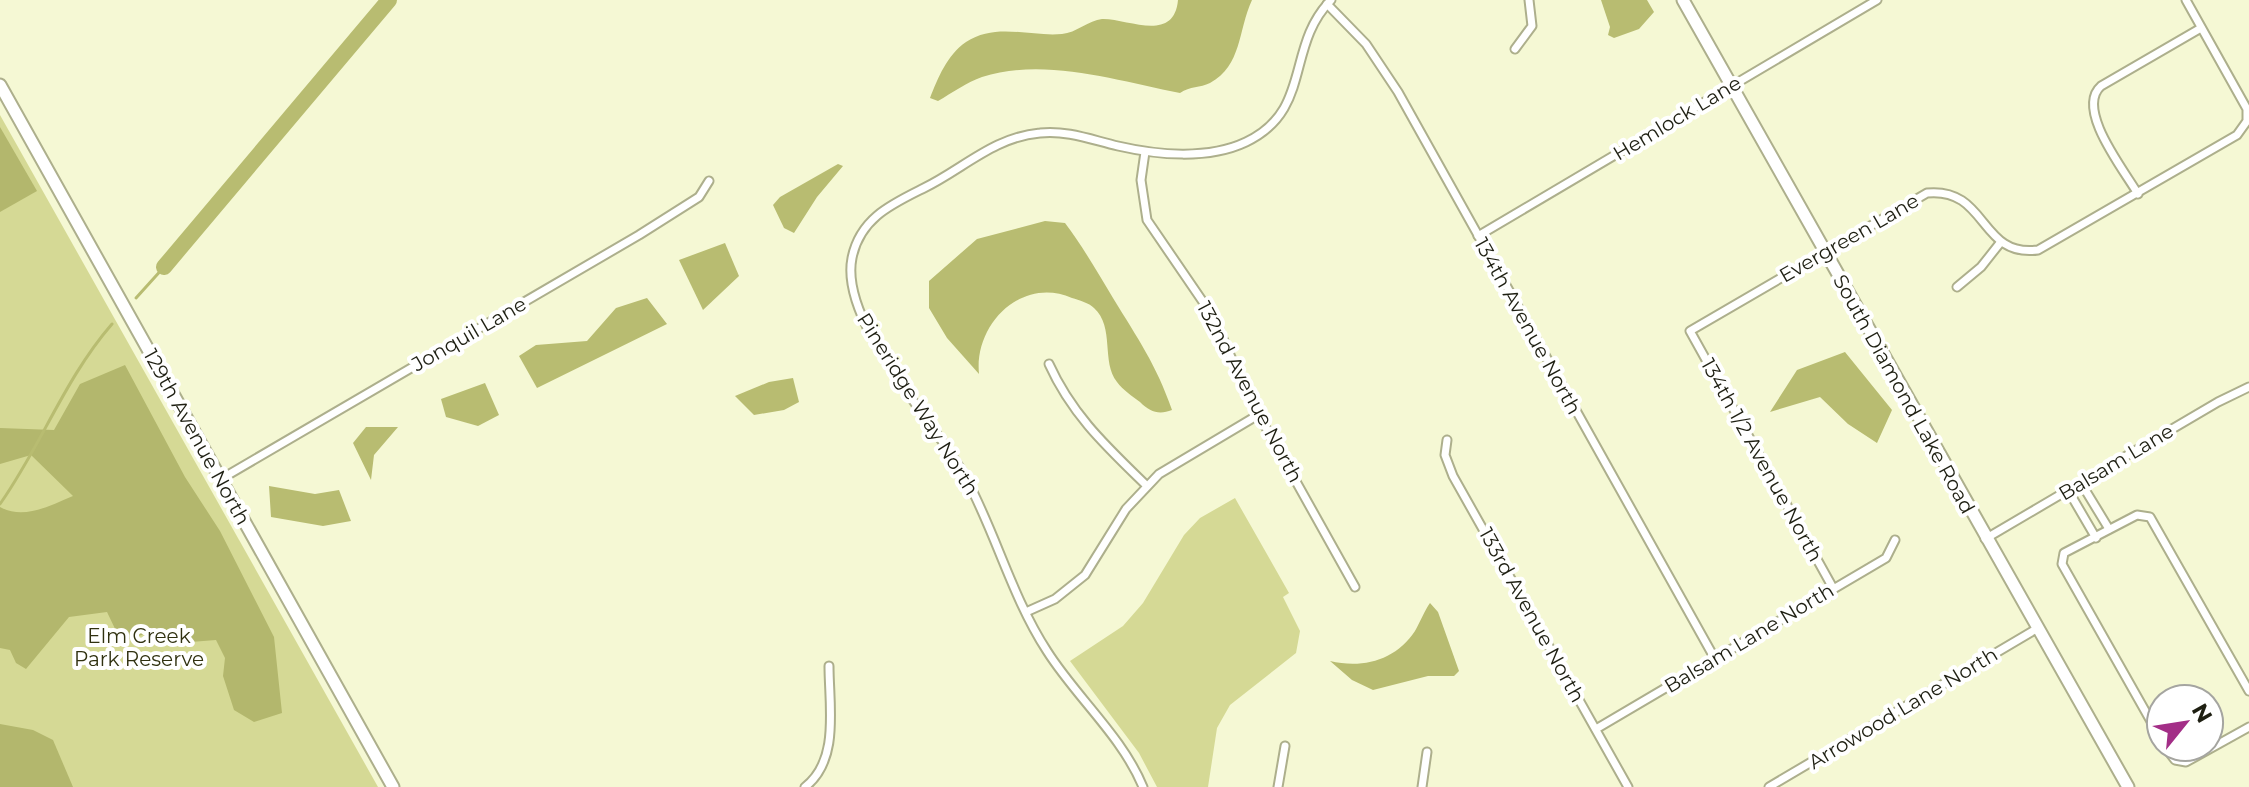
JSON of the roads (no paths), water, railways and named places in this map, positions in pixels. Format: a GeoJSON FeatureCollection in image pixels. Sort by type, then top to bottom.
{"type":"FeatureCollection","features":[{"type":"Feature","properties":{"kind":"street"},"geometry":{"type":"LineString","coordinates":[[1515,49],[1532,26],[1529,0]]}},
{"type":"Feature","properties":{"kind":"street","name":"South Diamond Lake Road"},"geometry":{"type":"LineString","coordinates":[[1683,0],[1985,539],[2128,787]]}},
{"type":"Feature","properties":{"kind":"street","name":"Hemlock Lane"},"geometry":{"type":"LineString","coordinates":[[1478,236],[1877,0]]}},
{"type":"Feature","properties":{"kind":"street"},"geometry":{"type":"LineString","coordinates":[[1957,287],[1981,267],[2000,243],[2015,250],[2038,250],[2237,135],[2247,121],[2247,109],[2186,0]]}},
{"type":"Feature","properties":{"kind":"street","name":"Pineridge Way North"},"geometry":{"type":"LineString","coordinates":[[1143,787],[1126,756],[1050,655],[1026,612],[965,476],[905,389],[862,317],[850,284],[855,246],[868,223],[881,211],[1009,139],[1056,132],[1145,152],[1214,152],[1246,142],[1262,132],[1288,104],[1297,83],[1303,43],[1317,15],[1329,2]]}},
{"type":"Feature","properties":{"kind":"street","name":"134th Avenue North"},"geometry":{"type":"LineString","coordinates":[[1329,2],[1381,64],[1715,659]]}},
{"type":"Feature","properties":{"kind":"street"},"geometry":{"type":"LineString","coordinates":[[2138,194],[2094,118],[2092,98],[2101,86],[2201,28]]}},
{"type":"Feature","properties":{"kind":"street","name":"129th Avenue North"},"geometry":{"type":"LineString","coordinates":[[0,86],[393,787]]}},
{"type":"Feature","properties":{"kind":"street","name":"132nd Avenue North"},"geometry":{"type":"LineString","coordinates":[[1145,152],[1141,180],[1147,220],[1214,318],[1258,415],[1355,587]]}},
{"type":"Feature","properties":{"kind":"street","name":"Jonquil Lane"},"geometry":{"type":"LineString","coordinates":[[221,479],[639,235],[699,197],[709,181]]}},
{"type":"Feature","properties":{"kind":"street","name":"Evergreen Lane"},"geometry":{"type":"LineString","coordinates":[[1690,331],[1914,198],[1936,192],[1960,198],[1971,205],[2000,243]]}},
{"type":"Feature","properties":{"kind":"street","name":"134th 1/2 Avenue North"},"geometry":{"type":"LineString","coordinates":[[1690,331],[1833,588]]}},
{"type":"Feature","properties":{"kind":"street"},"geometry":{"type":"LineString","coordinates":[[1049,364],[1072,408],[1088,429],[1146,485]]}},
{"type":"Feature","properties":{"kind":"street","name":"Balsam Lane"},"geometry":{"type":"LineString","coordinates":[[1985,539],[2249,387]]}},
{"type":"Feature","properties":{"kind":"street"},"geometry":{"type":"LineString","coordinates":[[1026,612],[1055,599],[1085,575],[1126,509],[1146,485],[1176,461],[1258,415]]}},
{"type":"Feature","properties":{"kind":"street","name":"133rd Avenue North"},"geometry":{"type":"LineString","coordinates":[[1447,440],[1445,455],[1453,476],[1628,787]]}},
{"type":"Feature","properties":{"kind":"street"},"geometry":{"type":"LineString","coordinates":[[2081,483],[2109,529]]}},
{"type":"Feature","properties":{"kind":"street"},"geometry":{"type":"LineString","coordinates":[[2068,490],[2096,538]]}},
{"type":"Feature","properties":{"kind":"street"},"geometry":{"type":"LineString","coordinates":[[2145,711],[2061,562],[2064,553],[2140,514],[2153,519],[2249,691]]}},
{"type":"Feature","properties":{"kind":"street","name":"Balsam Lane North"},"geometry":{"type":"LineString","coordinates":[[1596,729],[1886,558],[1895,540]]}},
{"type":"Feature","properties":{"kind":"street","name":"Arrowood Lane North"},"geometry":{"type":"LineString","coordinates":[[1769,787],[1780,784],[2038,628]]}},
{"type":"Feature","properties":{"kind":"street"},"geometry":{"type":"LineString","coordinates":[[805,787],[819,772],[829,744],[829,666]]}},
{"type":"Feature","properties":{"kind":"street"},"geometry":{"type":"LineString","coordinates":[[2225,740],[2249,727]]}},
{"type":"Feature","properties":{"kind":"street"},"geometry":{"type":"LineString","coordinates":[[1278,787],[1285,746]]}},
{"type":"Feature","properties":{"kind":"street"},"geometry":{"type":"LineString","coordinates":[[1422,787],[1427,752]]}},
{"type":"Feature","properties":{"kind":"waterway"},"geometry":{"type":"LineString","coordinates":[[164,267],[389,0]]}},
{"type":"Feature","properties":{"kind":"waterway"},"geometry":{"type":"LineString","coordinates":[[136,298],[164,267]]}},
{"type":"Feature","properties":{"kind":"waterway"},"geometry":{"type":"LineString","coordinates":[[0,504],[80,367],[112,324]]}},
{"type":"Feature","properties":{"kind":"park label","name":"Elm Creek Park Reserve"},"geometry":{"type":"Point","coordinates":[139,648]}}]}
